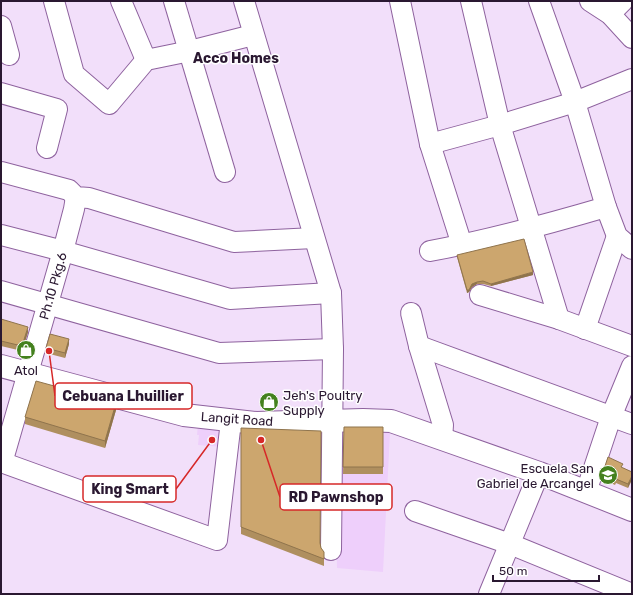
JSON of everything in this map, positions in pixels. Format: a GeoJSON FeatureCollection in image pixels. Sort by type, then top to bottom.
{"type":"FeatureCollection","features":[{"type":"Feature","properties":{"kind":"main road","name":"Langit Road"},"geometry":{"type":"LineString","coordinates":[[1,366],[184,415],[256,423],[332,420],[391,421],[539,473],[632,510]]}},
{"type":"Feature","properties":{"kind":"street"},"geometry":{"type":"LineString","coordinates":[[54,1],[74,74],[109,104],[146,60],[190,51],[253,35]]}},
{"type":"Feature","properties":{"kind":"street"},"geometry":{"type":"LineString","coordinates":[[121,1],[146,60]]}},
{"type":"Feature","properties":{"kind":"street"},"geometry":{"type":"LineString","coordinates":[[174,1],[225,172]]}},
{"type":"Feature","properties":{"kind":"street"},"geometry":{"type":"LineString","coordinates":[[244,1],[331,293],[333,349],[331,550]]}},
{"type":"Feature","properties":{"kind":"street"},"geometry":{"type":"LineString","coordinates":[[400,1],[430,144],[462,245]]}},
{"type":"Feature","properties":{"kind":"street"},"geometry":{"type":"LineString","coordinates":[[471,1],[500,125],[559,319]]}},
{"type":"Feature","properties":{"kind":"street"},"geometry":{"type":"LineString","coordinates":[[538,1],[575,102],[606,207],[617,236],[632,249]]}},
{"type":"Feature","properties":{"kind":"street"},"geometry":{"type":"LineString","coordinates":[[590,1],[616,8],[632,38]]}},
{"type":"Feature","properties":{"kind":"street"},"geometry":{"type":"LineString","coordinates":[[1,26],[9,55]]}},
{"type":"Feature","properties":{"kind":"street"},"geometry":{"type":"LineString","coordinates":[[430,144],[500,125],[575,102],[632,79]]}},
{"type":"Feature","properties":{"kind":"street"},"geometry":{"type":"LineString","coordinates":[[1,93],[57,109],[47,148]]}},
{"type":"Feature","properties":{"kind":"street"},"geometry":{"type":"LineString","coordinates":[[1,172],[69,190],[76,197],[89,198],[234,242],[314,238]]}},
{"type":"Feature","properties":{"kind":"street","name":"Ph.10 Pkg.6"},"geometry":{"type":"LineString","coordinates":[[2,463],[63,251],[76,197]]}},
{"type":"Feature","properties":{"kind":"street"},"geometry":{"type":"LineString","coordinates":[[430,251],[531,229],[606,207]]}},
{"type":"Feature","properties":{"kind":"street"},"geometry":{"type":"LineString","coordinates":[[1,235],[230,298],[331,293]]}},
{"type":"Feature","properties":{"kind":"street"},"geometry":{"type":"LineString","coordinates":[[585,329],[617,236]]}},
{"type":"Feature","properties":{"kind":"street"},"geometry":{"type":"LineString","coordinates":[[1,291],[48,303],[219,353],[333,349]]}},
{"type":"Feature","properties":{"kind":"street"},"geometry":{"type":"LineString","coordinates":[[480,295],[559,319],[632,346]]}},
{"type":"Feature","properties":{"kind":"street"},"geometry":{"type":"LineString","coordinates":[[411,313],[419,346],[443,425],[442,439]]}},
{"type":"Feature","properties":{"kind":"street"},"geometry":{"type":"LineString","coordinates":[[419,346],[632,424]]}},
{"type":"Feature","properties":{"kind":"street"},"geometry":{"type":"LineString","coordinates":[[586,492],[611,417],[632,366]]}},
{"type":"Feature","properties":{"kind":"street"},"geometry":{"type":"LineString","coordinates":[[2,463],[217,540],[231,421]]}},
{"type":"Feature","properties":{"kind":"street"},"geometry":{"type":"LineString","coordinates":[[489,594],[539,473]]}},
{"type":"Feature","properties":{"kind":"street"},"geometry":{"type":"LineString","coordinates":[[415,511],[510,544],[632,594]]}},
{"type":"Feature","properties":{"kind":"shaded area"},"geometry":{"type":"Polygon","coordinates":[[[198,424],[226,427],[224,447],[198,445],[198,424]]]}},
{"type":"Feature","properties":{"kind":"shaded area"},"geometry":{"type":"Polygon","coordinates":[[[335,431],[390,432],[383,572],[337,568],[335,431]]]}},
{"type":"Feature","properties":{"kind":"building"},"geometry":{"type":"Polygon","coordinates":[[[524,239],[533,272],[491,284],[483,281],[477,282],[472,284],[469,290],[467,290],[457,255],[524,239]]]}},
{"type":"Feature","properties":{"kind":"building"},"geometry":{"type":"Polygon","coordinates":[[[1,319],[28,327],[22,346],[1,341],[1,319]]]}},
{"type":"Feature","properties":{"kind":"building"},"geometry":{"type":"Polygon","coordinates":[[[50,334],[69,339],[65,353],[46,348],[50,334]]]}},
{"type":"Feature","properties":{"kind":"building"},"geometry":{"type":"Polygon","coordinates":[[[36,381],[116,403],[105,441],[25,417],[36,381]]]}},
{"type":"Feature","properties":{"kind":"building"},"geometry":{"type":"Polygon","coordinates":[[[344,427],[383,427],[383,467],[343,467],[344,427]]]}},
{"type":"Feature","properties":{"kind":"building"},"geometry":{"type":"Polygon","coordinates":[[[241,428],[321,431],[320,543],[324,552],[324,559],[241,527],[241,428]]]}},
{"type":"Feature","properties":{"kind":"building"},"geometry":{"type":"Polygon","coordinates":[[[608,457],[623,464],[621,467],[632,472],[632,476],[628,484],[616,479],[615,481],[602,475],[608,457]]]}},
{"type":"Feature","properties":{"kind":"place","name":"Atol"},"geometry":{"type":"Point","coordinates":[26,350]}},
{"type":"Feature","properties":{"kind":"place","name":"Cebuana Lhuillier"},"geometry":{"type":"Point","coordinates":[49,351]}},
{"type":"Feature","properties":{"kind":"place","name":"Jeh's Poultry Supply"},"geometry":{"type":"Point","coordinates":[269,402]}},
{"type":"Feature","properties":{"kind":"place","name":"King Smart"},"geometry":{"type":"Point","coordinates":[212,440]}},
{"type":"Feature","properties":{"kind":"place","name":"RD Pawnshop"},"geometry":{"type":"Point","coordinates":[261,440]}},
{"type":"Feature","properties":{"kind":"place","name":"Escuela San Gabriel de Arcangel"},"geometry":{"type":"Point","coordinates":[608,475]}},
{"type":"Feature","properties":{"kind":"district","name":"Acco Homes"},"geometry":{"type":"Point","coordinates":[236,58]}}]}
